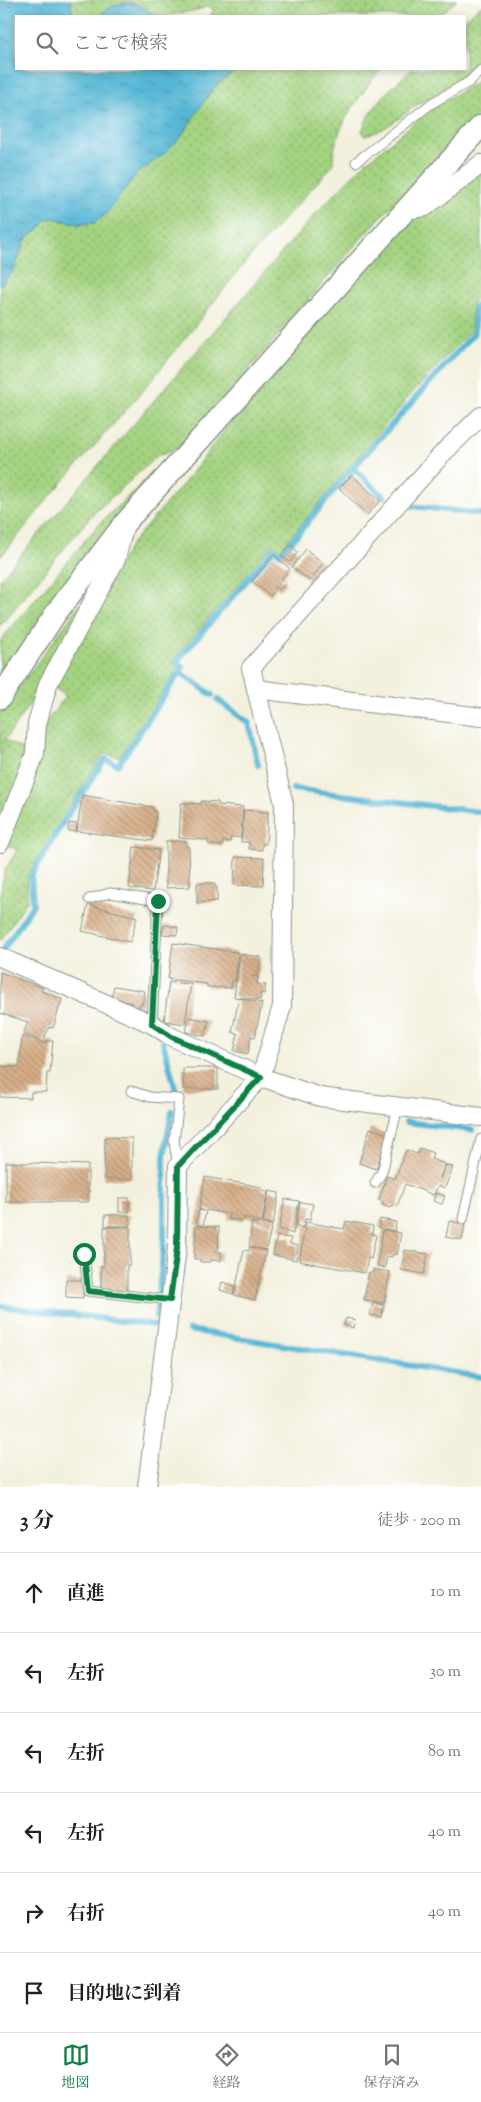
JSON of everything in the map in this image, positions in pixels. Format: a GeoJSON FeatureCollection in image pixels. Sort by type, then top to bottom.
{"type":"FeatureCollection","features":[{"type":"Feature","properties":{"kind":"street"},"geometry":{"type":"LineString","coordinates":[[0,698],[56,613],[125,522],[481,126]]}},
{"type":"Feature","properties":{"kind":"street"},"geometry":{"type":"LineString","coordinates":[[405,210],[425,207],[481,164]]}},
{"type":"Feature","properties":{"kind":"street"},"geometry":{"type":"LineString","coordinates":[[147,1487],[177,1248],[178,1166],[261,1077],[282,1006],[284,804],[251,668],[443,453],[481,416]]}},
{"type":"Feature","properties":{"kind":"street"},"geometry":{"type":"LineString","coordinates":[[0,843],[35,754],[37,724],[48,684],[116,559],[125,522]]}},
{"type":"Feature","properties":{"kind":"street"},"geometry":{"type":"LineString","coordinates":[[256,689],[481,717]]}},
{"type":"Feature","properties":{"kind":"street"},"geometry":{"type":"LineString","coordinates":[[0,957],[152,1024],[172,1037],[261,1077],[320,1097],[481,1117]]}},
{"type":"Feature","properties":{"kind":"lane"},"geometry":{"type":"LineString","coordinates":[[356,162],[432,103],[469,82],[481,70]]}},
{"type":"Feature","properties":{"kind":"lane"},"geometry":{"type":"LineString","coordinates":[[89,899],[110,893],[158,901],[152,1024]]}},
{"type":"Feature","properties":{"kind":"lane"},"geometry":{"type":"LineString","coordinates":[[131,1091],[150,1097],[179,1099],[174,1142],[178,1166]]}},
{"type":"Feature","properties":{"kind":"lane"},"geometry":{"type":"LineString","coordinates":[[376,1183],[382,1172],[398,1107]]}},
{"type":"Feature","properties":{"kind":"lane"},"geometry":{"type":"LineString","coordinates":[[463,1219],[481,1139]]}},
{"type":"Feature","properties":{"kind":"lane"},"geometry":{"type":"LineString","coordinates":[[84,1254],[88,1291],[170,1300]]}},
{"type":"Feature","properties":{"kind":"green space"},"geometry":{"type":"Polygon","coordinates":[[[70,0],[457,0],[440,15],[211,15],[214,10],[208,6],[195,11],[173,15],[156,15],[139,4],[134,3],[123,3],[108,9],[100,15],[70,15],[72,10],[70,0]]]}},
{"type":"Feature","properties":{"kind":"green space"},"geometry":{"type":"Polygon","coordinates":[[[481,5],[481,62],[458,80],[386,127],[364,136],[362,131],[371,113],[390,90],[411,70],[466,70],[466,19],[481,5]]]}},
{"type":"Feature","properties":{"kind":"green space"},"geometry":{"type":"Polygon","coordinates":[[[236,70],[381,70],[356,102],[346,119],[335,145],[333,165],[247,260],[147,386],[52,494],[0,558],[0,286],[15,268],[25,240],[41,227],[46,220],[52,218],[78,224],[95,223],[105,215],[137,173],[164,154],[179,139],[214,87],[236,70]]]}},
{"type":"Feature","properties":{"kind":"green space"},"geometry":{"type":"Polygon","coordinates":[[[481,76],[481,111],[365,234],[184,445],[157,456],[90,517],[0,626],[0,579],[316,213],[364,164],[436,105],[472,85],[481,76]]]}},
{"type":"Feature","properties":{"kind":"green space"},"geometry":{"type":"Polygon","coordinates":[[[481,169],[481,292],[472,302],[471,330],[414,391],[280,550],[272,545],[172,661],[179,668],[120,757],[103,754],[27,876],[27,901],[0,941],[0,894],[5,870],[17,850],[5,844],[44,725],[66,696],[52,686],[131,544],[184,483],[234,418],[395,230],[426,211],[481,169]]]}},
{"type":"Feature","properties":{"kind":"green space"},"geometry":{"type":"Polygon","coordinates":[[[156,470],[115,520],[0,679],[0,641],[100,523],[156,470]]]}},
{"type":"Feature","properties":{"kind":"green space"},"geometry":{"type":"Polygon","coordinates":[[[107,568],[47,678],[5,740],[30,753],[0,828],[0,713],[107,568]]]}},
{"type":"Feature","properties":{"kind":"water"},"geometry":{"type":"Polygon","coordinates":[[[0,0],[70,0],[72,10],[70,15],[15,15],[15,70],[236,70],[214,87],[179,139],[164,154],[137,173],[105,215],[95,223],[78,224],[52,218],[46,220],[41,227],[25,240],[15,268],[0,286],[0,0]]]}},
{"type":"Feature","properties":{"kind":"water"},"geometry":{"type":"Polygon","coordinates":[[[130,3],[138,5],[156,15],[100,15],[113,6],[130,3]]]}},
{"type":"Feature","properties":{"kind":"building"},"geometry":{"type":"Polygon","coordinates":[[[352,475],[380,501],[367,515],[339,488],[352,475]]]}},
{"type":"Feature","properties":{"kind":"building"},"geometry":{"type":"Polygon","coordinates":[[[290,545],[298,552],[290,562],[281,556],[290,545]]]}},
{"type":"Feature","properties":{"kind":"building"},"geometry":{"type":"Polygon","coordinates":[[[306,549],[323,563],[310,581],[292,567],[306,549]]]}},
{"type":"Feature","properties":{"kind":"building"},"geometry":{"type":"Polygon","coordinates":[[[274,555],[290,569],[281,579],[286,583],[280,590],[275,586],[273,588],[275,590],[270,596],[252,581],[274,555]]]}},
{"type":"Feature","properties":{"kind":"building"},"geometry":{"type":"Polygon","coordinates":[[[82,795],[152,807],[156,814],[152,841],[77,831],[82,795]]]}},
{"type":"Feature","properties":{"kind":"building"},"geometry":{"type":"Polygon","coordinates":[[[201,801],[218,802],[218,805],[243,807],[241,838],[231,837],[230,842],[223,841],[222,846],[208,844],[208,840],[179,838],[181,803],[201,804],[201,801]]]}},
{"type":"Feature","properties":{"kind":"building"},"geometry":{"type":"Polygon","coordinates":[[[244,810],[268,812],[266,844],[262,844],[262,850],[249,849],[249,842],[241,842],[244,810]]]}},
{"type":"Feature","properties":{"kind":"building"},"geometry":{"type":"Polygon","coordinates":[[[69,823],[77,824],[76,832],[68,831],[69,823]]]}},
{"type":"Feature","properties":{"kind":"building"},"geometry":{"type":"Polygon","coordinates":[[[166,841],[186,841],[186,847],[189,847],[190,887],[166,888],[166,841]]]}},
{"type":"Feature","properties":{"kind":"building"},"geometry":{"type":"Polygon","coordinates":[[[134,847],[159,850],[153,891],[129,888],[134,847]]]}},
{"type":"Feature","properties":{"kind":"building"},"geometry":{"type":"Polygon","coordinates":[[[235,857],[264,858],[263,886],[234,885],[235,857]]]}},
{"type":"Feature","properties":{"kind":"building"},"geometry":{"type":"Polygon","coordinates":[[[197,883],[215,883],[215,887],[217,887],[217,901],[197,903],[197,883]]]}},
{"type":"Feature","properties":{"kind":"building"},"geometry":{"type":"Polygon","coordinates":[[[88,905],[137,917],[130,942],[82,931],[88,905]]]}},
{"type":"Feature","properties":{"kind":"building"},"geometry":{"type":"Polygon","coordinates":[[[164,925],[178,927],[177,935],[162,934],[164,925]]]}},
{"type":"Feature","properties":{"kind":"building"},"geometry":{"type":"Polygon","coordinates":[[[173,943],[239,954],[235,981],[232,981],[231,988],[207,987],[207,984],[168,979],[173,943]]]}},
{"type":"Feature","properties":{"kind":"building"},"geometry":{"type":"Polygon","coordinates":[[[240,954],[261,957],[258,976],[252,976],[258,977],[257,984],[266,985],[264,994],[261,993],[260,1000],[234,997],[240,954]]]}},
{"type":"Feature","properties":{"kind":"building"},"geometry":{"type":"Polygon","coordinates":[[[0,972],[43,988],[41,991],[62,999],[53,1028],[49,1027],[43,1042],[23,1034],[28,1022],[0,1013],[0,972]]]}},
{"type":"Feature","properties":{"kind":"building"},"geometry":{"type":"Polygon","coordinates":[[[169,982],[191,984],[185,1024],[164,1021],[169,982]]]}},
{"type":"Feature","properties":{"kind":"building"},"geometry":{"type":"Polygon","coordinates":[[[114,986],[145,991],[142,1005],[140,1004],[139,1008],[131,1006],[132,1003],[111,999],[114,986]]]}},
{"type":"Feature","properties":{"kind":"building"},"geometry":{"type":"Polygon","coordinates":[[[239,998],[262,1003],[255,1037],[251,1036],[248,1054],[234,1051],[238,1034],[232,1032],[239,998]]]}},
{"type":"Feature","properties":{"kind":"building"},"geometry":{"type":"Polygon","coordinates":[[[189,1017],[209,1021],[205,1036],[186,1032],[189,1017]]]}},
{"type":"Feature","properties":{"kind":"building"},"geometry":{"type":"Polygon","coordinates":[[[22,1036],[45,1044],[46,1041],[53,1041],[50,1073],[47,1073],[46,1092],[31,1092],[31,1098],[0,1097],[0,1066],[19,1067],[22,1036]]]}},
{"type":"Feature","properties":{"kind":"building"},"geometry":{"type":"Polygon","coordinates":[[[183,1068],[218,1068],[218,1089],[183,1089],[183,1068]]]}},
{"type":"Feature","properties":{"kind":"building"},"geometry":{"type":"Polygon","coordinates":[[[370,1128],[387,1134],[376,1169],[359,1163],[370,1128]]]}},
{"type":"Feature","properties":{"kind":"building"},"geometry":{"type":"Polygon","coordinates":[[[105,1137],[132,1138],[132,1179],[104,1179],[105,1137]]]}},
{"type":"Feature","properties":{"kind":"building"},"geometry":{"type":"Polygon","coordinates":[[[420,1148],[433,1153],[431,1159],[445,1164],[440,1179],[446,1165],[453,1167],[445,1188],[438,1186],[434,1195],[405,1184],[397,1207],[391,1205],[390,1208],[382,1205],[383,1202],[379,1200],[387,1176],[395,1179],[406,1150],[417,1154],[420,1148]]]}},
{"type":"Feature","properties":{"kind":"building"},"geometry":{"type":"Polygon","coordinates":[[[6,1162],[88,1165],[88,1202],[6,1202],[6,1162]]]}},
{"type":"Feature","properties":{"kind":"building"},"geometry":{"type":"Polygon","coordinates":[[[205,1177],[262,1187],[262,1190],[268,1191],[262,1222],[244,1217],[243,1221],[228,1219],[229,1214],[206,1210],[203,1226],[196,1224],[199,1210],[204,1211],[199,1209],[205,1177]]]}},
{"type":"Feature","properties":{"kind":"building"},"geometry":{"type":"Polygon","coordinates":[[[269,1191],[279,1193],[273,1224],[263,1222],[269,1191]]]}},
{"type":"Feature","properties":{"kind":"building"},"geometry":{"type":"Polygon","coordinates":[[[436,1193],[445,1196],[442,1204],[433,1201],[436,1193]]]}},
{"type":"Feature","properties":{"kind":"building"},"geometry":{"type":"Polygon","coordinates":[[[119,1198],[129,1198],[129,1212],[119,1212],[119,1198]]]}},
{"type":"Feature","properties":{"kind":"building"},"geometry":{"type":"Polygon","coordinates":[[[285,1199],[299,1201],[293,1234],[279,1229],[285,1199]]]}},
{"type":"Feature","properties":{"kind":"building"},"geometry":{"type":"Polygon","coordinates":[[[300,1202],[313,1204],[310,1220],[305,1219],[303,1228],[296,1227],[300,1202]]]}},
{"type":"Feature","properties":{"kind":"building"},"geometry":{"type":"Polygon","coordinates":[[[105,1215],[129,1215],[129,1226],[105,1226],[105,1215]]]}},
{"type":"Feature","properties":{"kind":"building"},"geometry":{"type":"Polygon","coordinates":[[[380,1219],[396,1222],[395,1231],[379,1228],[380,1219]]]}},
{"type":"Feature","properties":{"kind":"building"},"geometry":{"type":"Polygon","coordinates":[[[346,1221],[373,1226],[372,1234],[376,1235],[371,1259],[368,1258],[365,1273],[299,1261],[306,1222],[344,1229],[346,1221]]]}},
{"type":"Feature","properties":{"kind":"building"},"geometry":{"type":"Polygon","coordinates":[[[449,1221],[465,1224],[462,1240],[446,1237],[449,1221]]]}},
{"type":"Feature","properties":{"kind":"building"},"geometry":{"type":"Polygon","coordinates":[[[252,1222],[272,1225],[266,1250],[249,1247],[252,1222]]]}},
{"type":"Feature","properties":{"kind":"building"},"geometry":{"type":"Polygon","coordinates":[[[196,1226],[219,1227],[218,1250],[214,1250],[214,1252],[221,1252],[221,1261],[200,1262],[200,1259],[194,1259],[196,1226]]]}},
{"type":"Feature","properties":{"kind":"building"},"geometry":{"type":"Polygon","coordinates":[[[104,1227],[130,1227],[130,1265],[127,1265],[127,1291],[101,1290],[101,1266],[104,1266],[104,1227]]]}},
{"type":"Feature","properties":{"kind":"building"},"geometry":{"type":"Polygon","coordinates":[[[383,1230],[401,1233],[397,1255],[387,1256],[385,1268],[377,1266],[383,1230]]]}},
{"type":"Feature","properties":{"kind":"building"},"geometry":{"type":"Polygon","coordinates":[[[277,1236],[291,1238],[290,1244],[298,1246],[296,1260],[273,1255],[277,1236]]]}},
{"type":"Feature","properties":{"kind":"building"},"geometry":{"type":"Polygon","coordinates":[[[250,1247],[266,1251],[255,1300],[234,1295],[244,1250],[249,1251],[250,1247]]]}},
{"type":"Feature","properties":{"kind":"building"},"geometry":{"type":"Polygon","coordinates":[[[405,1250],[428,1254],[424,1274],[401,1270],[405,1250]]]}},
{"type":"Feature","properties":{"kind":"building"},"geometry":{"type":"Polygon","coordinates":[[[373,1269],[390,1272],[384,1303],[364,1300],[369,1272],[373,1273],[373,1269]]]}},
{"type":"Feature","properties":{"kind":"building"},"geometry":{"type":"Polygon","coordinates":[[[66,1280],[83,1280],[83,1298],[66,1297],[66,1280]]]}},
{"type":"Feature","properties":{"kind":"building"},"geometry":{"type":"Polygon","coordinates":[[[222,1282],[235,1286],[233,1294],[220,1290],[222,1282]]]}},
{"type":"Feature","properties":{"kind":"building"},"geometry":{"type":"Polygon","coordinates":[[[373,1303],[384,1305],[381,1317],[370,1315],[373,1303]]]}},
{"type":"Feature","properties":{"kind":"building"},"geometry":{"type":"Polygon","coordinates":[[[346,1318],[355,1320],[353,1328],[344,1325],[346,1318]]]}},
{"type":"Feature","properties":{"kind":"waterway"},"geometry":{"type":"LineString","coordinates":[[3,950],[33,905],[31,876],[67,816],[105,759],[118,765],[183,667],[177,661],[274,549],[281,554],[353,468],[475,332],[475,307],[481,301]]}},
{"type":"Feature","properties":{"kind":"waterway"},"geometry":{"type":"LineString","coordinates":[[353,468],[384,497]]}},
{"type":"Feature","properties":{"kind":"waterway"},"geometry":{"type":"LineString","coordinates":[[412,506],[481,514]]}},
{"type":"Feature","properties":{"kind":"waterway"},"geometry":{"type":"LineString","coordinates":[[180,672],[212,695]]}},
{"type":"Feature","properties":{"kind":"waterway"},"geometry":{"type":"LineString","coordinates":[[218,700],[249,723],[258,765]]}},
{"type":"Feature","properties":{"kind":"waterway"},"geometry":{"type":"LineString","coordinates":[[293,789],[481,812]]}},
{"type":"Feature","properties":{"kind":"waterway"},"geometry":{"type":"LineString","coordinates":[[163,1042],[176,1091]]}},
{"type":"Feature","properties":{"kind":"waterway"},"geometry":{"type":"LineString","coordinates":[[159,1293],[164,1241],[164,1156],[172,1111]]}},
{"type":"Feature","properties":{"kind":"waterway"},"geometry":{"type":"LineString","coordinates":[[406,1122],[472,1130]]}},
{"type":"Feature","properties":{"kind":"waterway"},"geometry":{"type":"LineString","coordinates":[[0,1306],[155,1325]]}},
{"type":"Feature","properties":{"kind":"waterway"},"geometry":{"type":"LineString","coordinates":[[156,1317],[157,1307]]}},
{"type":"Feature","properties":{"kind":"waterway"},"geometry":{"type":"LineString","coordinates":[[189,1330],[481,1377]]}},
{"type":"Feature","properties":{"kind":"route"},"geometry":{"type":"LineString","coordinates":[[84,1254],[88,1291],[170,1300],[177,1248],[178,1166],[261,1077],[172,1037],[152,1024],[158,901]]}}]}
